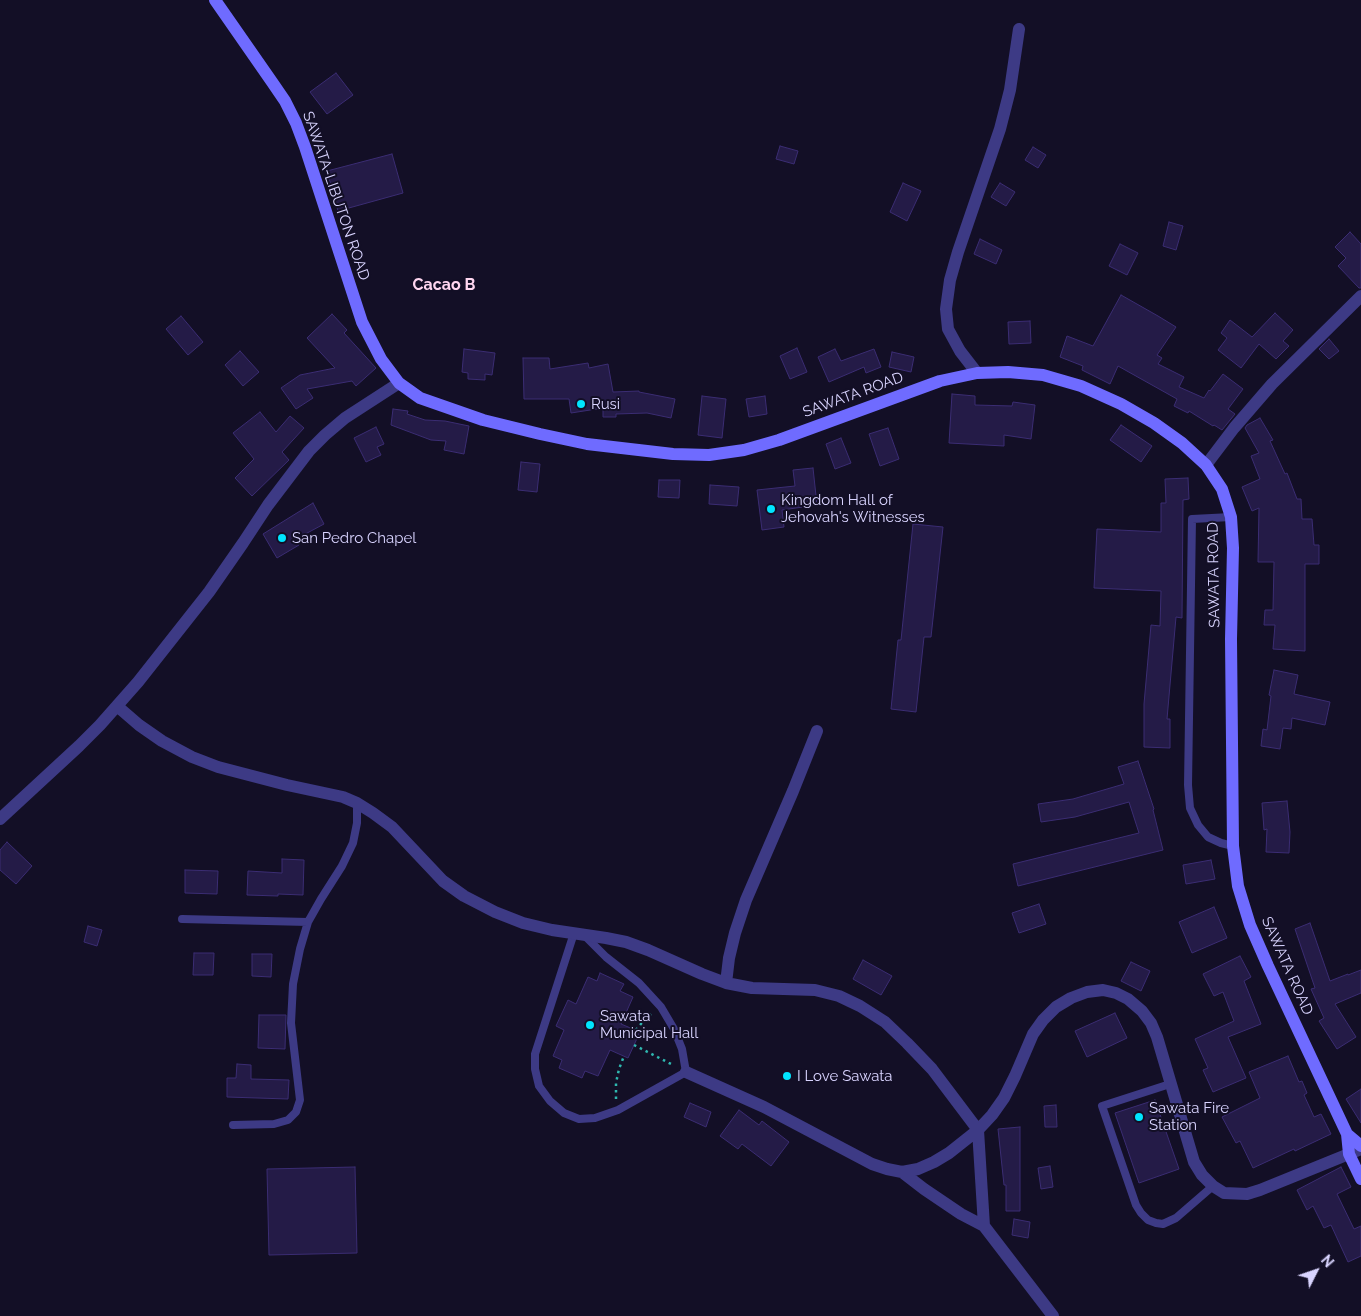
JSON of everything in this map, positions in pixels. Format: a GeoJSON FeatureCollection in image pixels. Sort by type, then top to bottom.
{"type":"FeatureCollection","features":[{"type":"Feature","properties":{"kind":"main road","name":"SAWATA-LIBUTON ROAD"},"geometry":{"type":"LineString","coordinates":[[215,0],[285,101],[296,123],[362,322],[381,359],[399,383]]}},
{"type":"Feature","properties":{"kind":"main road","name":"SAWATA ROAD"},"geometry":{"type":"LineString","coordinates":[[399,383],[420,398],[443,407],[483,420],[540,434],[587,444],[673,454],[709,455],[744,450],[779,440],[940,381],[977,373],[1008,372],[1043,375],[1080,386],[1121,404],[1154,423],[1182,443],[1206,465],[1222,489],[1230,517],[1233,548],[1231,639],[1233,846],[1238,886],[1250,925],[1268,966],[1348,1134],[1361,1147]]}},
{"type":"Feature","properties":{"kind":"main road","name":"SAWATA ROAD"},"geometry":{"type":"LineString","coordinates":[[1348,1134],[1349,1154],[1361,1179]]}},
{"type":"Feature","properties":{"kind":"street"},"geometry":{"type":"LineString","coordinates":[[977,373],[960,351],[948,329],[946,309],[950,280],[958,252],[1000,129],[1019,29]]}},
{"type":"Feature","properties":{"kind":"street"},"geometry":{"type":"LineString","coordinates":[[1206,465],[1234,428],[1272,384],[1361,296]]}},
{"type":"Feature","properties":{"kind":"street"},"geometry":{"type":"LineString","coordinates":[[0,819],[79,746],[138,682],[208,592],[268,504],[309,451],[345,418],[399,383]]}},
{"type":"Feature","properties":{"kind":"street"},"geometry":{"type":"LineString","coordinates":[[117,706],[162,741],[192,757],[218,767],[343,797],[357,803],[392,827],[443,880],[464,896],[495,912],[523,923],[552,930],[626,942],[726,983],[752,988],[815,990],[839,996],[860,1006],[885,1022],[932,1069],[978,1130],[984,1226]]}},
{"type":"Feature","properties":{"kind":"street"},"geometry":{"type":"LineString","coordinates":[[726,983],[735,933],[746,900],[793,791],[816,731]]}},
{"type":"Feature","properties":{"kind":"street"},"geometry":{"type":"LineString","coordinates":[[686,1072],[764,1107],[872,1164],[902,1172],[918,1169],[949,1154],[978,1130],[992,1114],[1004,1098],[1033,1034],[1042,1020],[1056,1007],[1071,998],[1087,992],[1103,990],[1116,993],[1128,999],[1142,1010],[1151,1023],[1157,1037],[1194,1162],[1212,1186],[1224,1193],[1247,1194],[1349,1154],[1361,1147]]}},
{"type":"Feature","properties":{"kind":"street"},"geometry":{"type":"LineString","coordinates":[[902,1172],[961,1214],[984,1226],[1053,1316]]}},
{"type":"Feature","properties":{"kind":"lane"},"geometry":{"type":"LineString","coordinates":[[1230,517],[1192,519],[1188,785],[1190,808],[1198,825],[1208,837],[1221,844],[1233,846]]}},
{"type":"Feature","properties":{"kind":"lane"},"geometry":{"type":"LineString","coordinates":[[233,1125],[274,1124],[288,1120],[296,1112],[300,1100],[291,1023],[293,984],[308,922],[342,866],[353,843],[357,824],[357,803]]}},
{"type":"Feature","properties":{"kind":"lane"},"geometry":{"type":"LineString","coordinates":[[182,919],[308,922]]}},
{"type":"Feature","properties":{"kind":"lane"},"geometry":{"type":"LineString","coordinates":[[579,934],[639,983],[661,1007],[674,1029],[682,1049],[686,1072],[618,1110],[595,1118],[579,1119],[564,1113],[550,1101],[540,1086],[534,1069],[535,1054],[579,934]]}},
{"type":"Feature","properties":{"kind":"lane"},"geometry":{"type":"LineString","coordinates":[[1170,1084],[1102,1106],[1136,1205],[1148,1220],[1156,1224],[1163,1224],[1176,1218],[1212,1186]]}},
{"type":"Feature","properties":{"kind":"path"},"geometry":{"type":"LineString","coordinates":[[636,1030],[645,1019],[661,1007]]}},
{"type":"Feature","properties":{"kind":"path"},"geometry":{"type":"LineString","coordinates":[[634,1045],[686,1072]]}},
{"type":"Feature","properties":{"kind":"path"},"geometry":{"type":"LineString","coordinates":[[618,1110],[616,1083],[624,1056]]}},
{"type":"Feature","properties":{"kind":"building"},"geometry":{"type":"Polygon","coordinates":[[[336,73],[353,95],[327,114],[310,92],[336,73]]]}},
{"type":"Feature","properties":{"kind":"building"},"geometry":{"type":"Polygon","coordinates":[[[780,146],[798,151],[794,164],[776,159],[780,146]]]}},
{"type":"Feature","properties":{"kind":"building"},"geometry":{"type":"Polygon","coordinates":[[[1033,147],[1046,155],[1038,168],[1025,160],[1033,147]]]}},
{"type":"Feature","properties":{"kind":"building"},"geometry":{"type":"Polygon","coordinates":[[[392,154],[403,193],[338,211],[327,171],[392,154]]]}},
{"type":"Feature","properties":{"kind":"building"},"geometry":{"type":"Polygon","coordinates":[[[903,183],[921,191],[907,221],[890,212],[903,183]]]}},
{"type":"Feature","properties":{"kind":"building"},"geometry":{"type":"Polygon","coordinates":[[[1000,183],[1015,192],[1006,206],[991,197],[1000,183]]]}},
{"type":"Feature","properties":{"kind":"building"},"geometry":{"type":"Polygon","coordinates":[[[1169,222],[1183,226],[1176,250],[1163,246],[1169,222]]]}},
{"type":"Feature","properties":{"kind":"building"},"geometry":{"type":"Polygon","coordinates":[[[1350,232],[1361,244],[1361,288],[1338,266],[1346,258],[1335,247],[1350,232]]]}},
{"type":"Feature","properties":{"kind":"building"},"geometry":{"type":"Polygon","coordinates":[[[980,239],[1002,250],[996,264],[974,254],[980,239]]]}},
{"type":"Feature","properties":{"kind":"building"},"geometry":{"type":"Polygon","coordinates":[[[1120,244],[1138,253],[1127,275],[1109,266],[1120,244]]]}},
{"type":"Feature","properties":{"kind":"building"},"geometry":{"type":"Polygon","coordinates":[[[1121,295],[1176,327],[1157,355],[1162,358],[1158,364],[1184,377],[1179,387],[1204,398],[1223,374],[1243,389],[1228,409],[1235,414],[1222,430],[1189,411],[1188,413],[1174,406],[1177,399],[1118,366],[1110,384],[1082,370],[1083,366],[1060,357],[1067,336],[1093,346],[1121,295]]]}},
{"type":"Feature","properties":{"kind":"building"},"geometry":{"type":"Polygon","coordinates":[[[1275,313],[1293,330],[1283,341],[1289,346],[1276,359],[1259,344],[1241,368],[1218,350],[1227,338],[1221,333],[1230,320],[1252,337],[1275,313]]]}},
{"type":"Feature","properties":{"kind":"building"},"geometry":{"type":"Polygon","coordinates":[[[332,314],[347,330],[344,333],[376,368],[356,386],[352,381],[307,389],[313,398],[296,409],[281,388],[300,375],[335,368],[307,338],[332,314]]]}},
{"type":"Feature","properties":{"kind":"building"},"geometry":{"type":"Polygon","coordinates":[[[181,316],[203,342],[188,355],[166,329],[181,316]]]}},
{"type":"Feature","properties":{"kind":"building"},"geometry":{"type":"Polygon","coordinates":[[[1030,321],[1031,343],[1009,344],[1008,322],[1030,321]]]}},
{"type":"Feature","properties":{"kind":"building"},"geometry":{"type":"Polygon","coordinates":[[[1329,339],[1339,351],[1329,359],[1319,349],[1329,339]]]}},
{"type":"Feature","properties":{"kind":"building"},"geometry":{"type":"Polygon","coordinates":[[[797,348],[807,372],[790,379],[780,356],[797,348]]]}},
{"type":"Feature","properties":{"kind":"building"},"geometry":{"type":"Polygon","coordinates":[[[464,349],[495,353],[492,375],[485,374],[485,380],[468,379],[468,373],[462,372],[464,349]]]}},
{"type":"Feature","properties":{"kind":"building"},"geometry":{"type":"Polygon","coordinates":[[[835,349],[841,361],[874,349],[881,367],[866,373],[864,367],[829,382],[818,357],[835,349]]]}},
{"type":"Feature","properties":{"kind":"building"},"geometry":{"type":"Polygon","coordinates":[[[240,351],[259,372],[243,386],[225,365],[240,351]]]}},
{"type":"Feature","properties":{"kind":"building"},"geometry":{"type":"Polygon","coordinates":[[[892,352],[914,357],[911,372],[889,367],[892,352]]]}},
{"type":"Feature","properties":{"kind":"building"},"geometry":{"type":"Polygon","coordinates":[[[523,358],[549,358],[550,369],[588,363],[589,368],[608,364],[613,392],[639,391],[675,399],[671,418],[647,413],[616,414],[616,417],[603,417],[603,408],[571,413],[569,399],[524,399],[523,358]]]}},
{"type":"Feature","properties":{"kind":"building"},"geometry":{"type":"Polygon","coordinates":[[[952,394],[975,396],[975,405],[1012,406],[1013,402],[1035,405],[1031,439],[1004,435],[1004,446],[949,443],[952,394]]]}},
{"type":"Feature","properties":{"kind":"building"},"geometry":{"type":"Polygon","coordinates":[[[702,396],[726,399],[722,438],[698,435],[702,396]]]}},
{"type":"Feature","properties":{"kind":"building"},"geometry":{"type":"Polygon","coordinates":[[[765,396],[767,414],[749,417],[746,399],[765,396]]]}},
{"type":"Feature","properties":{"kind":"building"},"geometry":{"type":"Polygon","coordinates":[[[393,409],[408,411],[407,414],[425,420],[445,421],[469,426],[464,454],[444,450],[446,441],[431,440],[391,425],[393,409]]]}},
{"type":"Feature","properties":{"kind":"building"},"geometry":{"type":"Polygon","coordinates":[[[260,412],[276,432],[290,416],[304,428],[282,452],[289,460],[252,496],[235,478],[254,459],[233,433],[260,412]]]}},
{"type":"Feature","properties":{"kind":"building"},"geometry":{"type":"Polygon","coordinates":[[[1260,418],[1273,440],[1270,441],[1285,474],[1287,473],[1297,499],[1301,499],[1302,519],[1312,519],[1314,545],[1319,545],[1319,564],[1305,564],[1305,651],[1273,649],[1275,625],[1264,625],[1265,610],[1273,610],[1274,562],[1258,562],[1259,508],[1252,511],[1242,487],[1260,479],[1251,456],[1259,453],[1245,428],[1260,418]]]}},
{"type":"Feature","properties":{"kind":"building"},"geometry":{"type":"Polygon","coordinates":[[[1121,425],[1152,446],[1141,462],[1110,440],[1121,425]]]}},
{"type":"Feature","properties":{"kind":"building"},"geometry":{"type":"Polygon","coordinates":[[[376,427],[384,444],[377,447],[381,455],[366,462],[354,438],[376,427]]]}},
{"type":"Feature","properties":{"kind":"building"},"geometry":{"type":"Polygon","coordinates":[[[888,428],[899,459],[880,466],[869,434],[888,428]]]}},
{"type":"Feature","properties":{"kind":"building"},"geometry":{"type":"Polygon","coordinates":[[[841,438],[851,463],[835,469],[826,444],[841,438]]]}},
{"type":"Feature","properties":{"kind":"building"},"geometry":{"type":"Polygon","coordinates":[[[521,462],[540,464],[537,492],[518,490],[521,462]]]}},
{"type":"Feature","properties":{"kind":"building"},"geometry":{"type":"Polygon","coordinates":[[[813,468],[817,505],[782,510],[784,527],[762,530],[757,490],[795,486],[793,470],[813,468]]]}},
{"type":"Feature","properties":{"kind":"building"},"geometry":{"type":"Polygon","coordinates":[[[1188,478],[1189,499],[1183,500],[1182,618],[1176,617],[1167,719],[1170,719],[1170,748],[1144,747],[1144,704],[1151,625],[1160,626],[1161,591],[1094,588],[1097,529],[1161,532],[1161,503],[1166,503],[1165,479],[1188,478]]]}},
{"type":"Feature","properties":{"kind":"building"},"geometry":{"type":"Polygon","coordinates":[[[659,480],[680,480],[679,498],[658,497],[659,480]]]}},
{"type":"Feature","properties":{"kind":"building"},"geometry":{"type":"Polygon","coordinates":[[[710,485],[739,487],[737,506],[709,504],[710,485]]]}},
{"type":"Feature","properties":{"kind":"building"},"geometry":{"type":"Polygon","coordinates":[[[313,503],[324,524],[296,539],[299,545],[277,558],[263,534],[313,503]]]}},
{"type":"Feature","properties":{"kind":"building"},"geometry":{"type":"Polygon","coordinates":[[[913,524],[943,527],[931,637],[924,637],[916,712],[891,709],[898,640],[901,640],[913,524]]]}},
{"type":"Feature","properties":{"kind":"building"},"geometry":{"type":"Polygon","coordinates":[[[1274,670],[1298,675],[1294,694],[1330,702],[1325,725],[1292,718],[1291,729],[1283,728],[1280,749],[1261,746],[1263,729],[1267,730],[1271,696],[1269,695],[1274,670]]]}},
{"type":"Feature","properties":{"kind":"building"},"geometry":{"type":"Polygon","coordinates":[[[1138,761],[1154,809],[1163,850],[1018,886],[1013,864],[1139,833],[1129,802],[1075,817],[1041,822],[1038,804],[1073,799],[1124,784],[1118,767],[1138,761]]]}},
{"type":"Feature","properties":{"kind":"building"},"geometry":{"type":"Polygon","coordinates":[[[1287,801],[1290,832],[1289,853],[1266,852],[1267,829],[1264,830],[1262,803],[1287,801]]]}},
{"type":"Feature","properties":{"kind":"building"},"geometry":{"type":"Polygon","coordinates":[[[7,842],[32,866],[16,884],[0,870],[0,850],[7,842]]]}},
{"type":"Feature","properties":{"kind":"building"},"geometry":{"type":"Polygon","coordinates":[[[282,859],[304,860],[303,895],[247,895],[248,871],[282,873],[282,859]]]}},
{"type":"Feature","properties":{"kind":"building"},"geometry":{"type":"Polygon","coordinates":[[[1211,860],[1215,879],[1186,884],[1183,865],[1211,860]]]}},
{"type":"Feature","properties":{"kind":"building"},"geometry":{"type":"Polygon","coordinates":[[[185,870],[218,871],[217,894],[185,893],[185,870]]]}},
{"type":"Feature","properties":{"kind":"building"},"geometry":{"type":"Polygon","coordinates":[[[1039,904],[1046,924],[1019,933],[1012,913],[1039,904]]]}},
{"type":"Feature","properties":{"kind":"building"},"geometry":{"type":"Polygon","coordinates":[[[1214,907],[1227,938],[1192,953],[1179,922],[1214,907]]]}},
{"type":"Feature","properties":{"kind":"building"},"geometry":{"type":"Polygon","coordinates":[[[1310,923],[1330,981],[1361,970],[1361,993],[1335,1004],[1356,1037],[1337,1049],[1319,1021],[1324,1018],[1311,989],[1315,988],[1295,929],[1310,923]]]}},
{"type":"Feature","properties":{"kind":"building"},"geometry":{"type":"Polygon","coordinates":[[[88,926],[102,930],[97,946],[84,942],[88,926]]]}},
{"type":"Feature","properties":{"kind":"building"},"geometry":{"type":"Polygon","coordinates":[[[194,953],[214,953],[213,975],[193,975],[194,953]]]}},
{"type":"Feature","properties":{"kind":"building"},"geometry":{"type":"Polygon","coordinates":[[[252,954],[272,954],[271,977],[252,976],[252,954]]]}},
{"type":"Feature","properties":{"kind":"building"},"geometry":{"type":"Polygon","coordinates":[[[1240,956],[1251,977],[1244,981],[1261,1024],[1228,1037],[1246,1078],[1213,1092],[1203,1070],[1208,1068],[1195,1039],[1234,1021],[1223,992],[1214,996],[1203,974],[1240,956]]]}},
{"type":"Feature","properties":{"kind":"building"},"geometry":{"type":"Polygon","coordinates":[[[863,960],[892,976],[881,995],[853,979],[863,960]]]}},
{"type":"Feature","properties":{"kind":"building"},"geometry":{"type":"Polygon","coordinates":[[[1131,962],[1150,971],[1141,991],[1121,981],[1131,962]]]}},
{"type":"Feature","properties":{"kind":"building","name":"Sawata Municipal Hall"},"geometry":{"type":"Polygon","coordinates":[[[600,973],[624,984],[620,991],[633,997],[621,1024],[640,1032],[628,1058],[610,1050],[598,1076],[585,1071],[582,1078],[559,1068],[562,1060],[553,1056],[564,1030],[556,1026],[568,1000],[576,1004],[588,977],[597,981],[600,973]]]}},
{"type":"Feature","properties":{"kind":"building"},"geometry":{"type":"Polygon","coordinates":[[[1115,1013],[1127,1038],[1087,1057],[1075,1031],[1115,1013]]]}},
{"type":"Feature","properties":{"kind":"building"},"geometry":{"type":"Polygon","coordinates":[[[259,1015],[286,1015],[285,1049],[258,1048],[259,1015]]]}},
{"type":"Feature","properties":{"kind":"building"},"geometry":{"type":"Polygon","coordinates":[[[1288,1056],[1299,1082],[1302,1081],[1307,1093],[1304,1095],[1314,1117],[1321,1114],[1331,1134],[1253,1168],[1240,1141],[1236,1143],[1222,1117],[1260,1098],[1249,1072],[1288,1056]]]}},
{"type":"Feature","properties":{"kind":"building"},"geometry":{"type":"Polygon","coordinates":[[[237,1064],[251,1065],[251,1079],[289,1080],[288,1099],[227,1097],[227,1078],[236,1078],[237,1064]]]}},
{"type":"Feature","properties":{"kind":"building"},"geometry":{"type":"Polygon","coordinates":[[[1361,1089],[1361,1123],[1346,1099],[1361,1089]]]}},
{"type":"Feature","properties":{"kind":"building"},"geometry":{"type":"Polygon","coordinates":[[[1155,1100],[1179,1169],[1139,1183],[1115,1113],[1155,1100]]]}},
{"type":"Feature","properties":{"kind":"building"},"geometry":{"type":"Polygon","coordinates":[[[690,1103],[711,1112],[706,1127],[684,1117],[690,1103]]]}},
{"type":"Feature","properties":{"kind":"building"},"geometry":{"type":"Polygon","coordinates":[[[1056,1105],[1057,1127],[1045,1127],[1044,1106],[1056,1105]]]}},
{"type":"Feature","properties":{"kind":"building"},"geometry":{"type":"Polygon","coordinates":[[[739,1110],[759,1125],[762,1121],[789,1142],[771,1166],[742,1144],[738,1149],[720,1136],[739,1110]]]}},
{"type":"Feature","properties":{"kind":"building"},"geometry":{"type":"Polygon","coordinates":[[[1020,1127],[1020,1211],[1006,1211],[1006,1185],[1004,1185],[998,1129],[1020,1127]]]}},
{"type":"Feature","properties":{"kind":"building"},"geometry":{"type":"Polygon","coordinates":[[[1050,1166],[1053,1187],[1041,1189],[1038,1168],[1050,1166]]]}},
{"type":"Feature","properties":{"kind":"building"},"geometry":{"type":"Polygon","coordinates":[[[355,1167],[357,1253],[269,1255],[267,1169],[355,1167]]]}},
{"type":"Feature","properties":{"kind":"building"},"geometry":{"type":"Polygon","coordinates":[[[1341,1167],[1351,1187],[1337,1194],[1354,1229],[1361,1226],[1361,1256],[1348,1262],[1331,1225],[1324,1228],[1313,1206],[1307,1210],[1297,1190],[1341,1167]]]}},
{"type":"Feature","properties":{"kind":"building"},"geometry":{"type":"Polygon","coordinates":[[[1014,1219],[1030,1222],[1028,1238],[1012,1235],[1014,1219]]]}},
{"type":"Feature","properties":{"kind":"place","name":"Rusi"},"geometry":{"type":"Point","coordinates":[581,404]}},
{"type":"Feature","properties":{"kind":"place","name":"Kingdom Hall of Jehovah's Witnesses"},"geometry":{"type":"Point","coordinates":[771,509]}},
{"type":"Feature","properties":{"kind":"place","name":"San Pedro Chapel"},"geometry":{"type":"Point","coordinates":[282,538]}},
{"type":"Feature","properties":{"kind":"place","name":"Sawata Municipal Hall"},"geometry":{"type":"Point","coordinates":[590,1025]}},
{"type":"Feature","properties":{"kind":"place","name":"I Love Sawata"},"geometry":{"type":"Point","coordinates":[787,1076]}},
{"type":"Feature","properties":{"kind":"place","name":"Sawata Fire Station"},"geometry":{"type":"Point","coordinates":[1139,1117]}},
{"type":"Feature","properties":{"kind":"district","name":"Cacao B"},"geometry":{"type":"Point","coordinates":[444,285]}}]}
